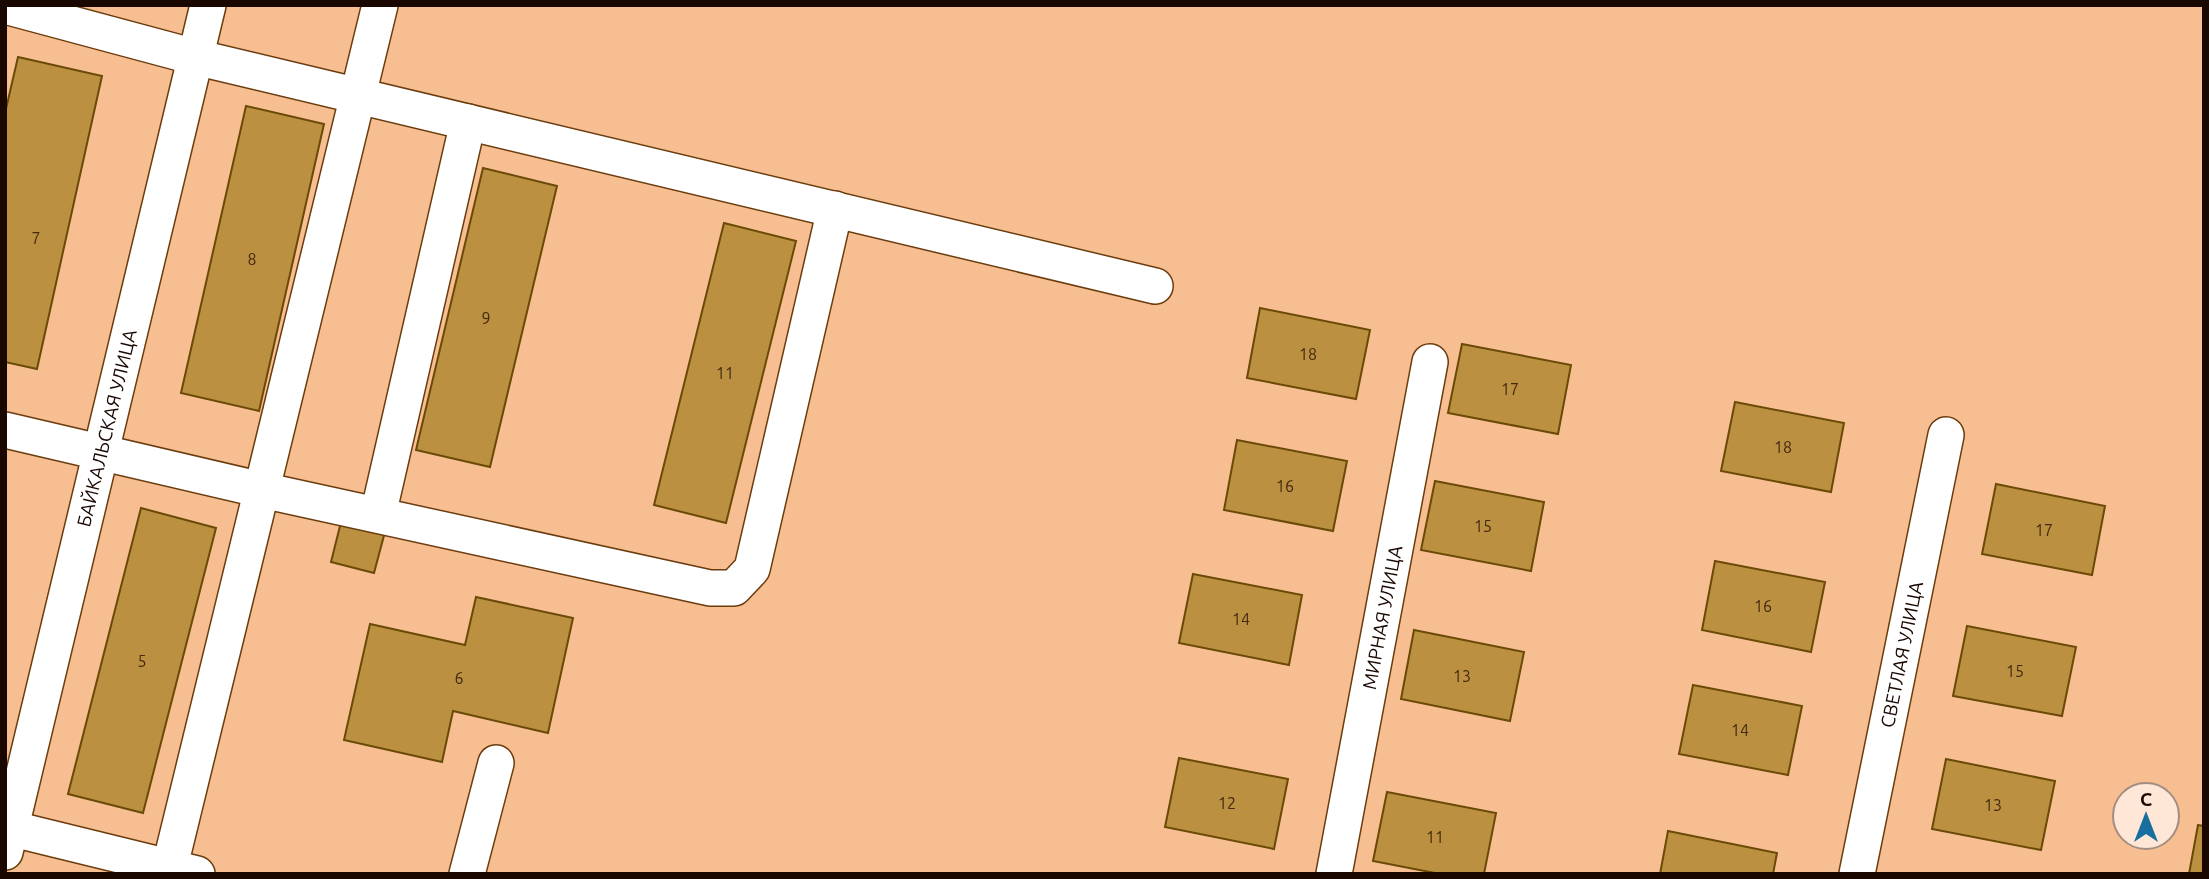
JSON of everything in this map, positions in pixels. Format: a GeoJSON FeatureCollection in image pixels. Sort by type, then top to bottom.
{"type":"FeatureCollection","features":[{"type":"Feature","properties":{"kind":"street","name":"БАЙКАЛЬСКАЯ УЛИЦА"},"geometry":{"type":"LineString","coordinates":[[7,835],[208,5]]}},
{"type":"Feature","properties":{"kind":"street"},"geometry":{"type":"LineString","coordinates":[[7,835],[178,871],[262,490],[380,5]]}},
{"type":"Feature","properties":{"kind":"street"},"geometry":{"type":"LineString","coordinates":[[7,13],[1156,286]]}},
{"type":"Feature","properties":{"kind":"street"},"geometry":{"type":"LineString","coordinates":[[378,515],[468,122]]}},
{"type":"Feature","properties":{"kind":"street"},"geometry":{"type":"LineString","coordinates":[[5,430],[100,454],[710,588],[734,588],[752,569],[835,209]]}},
{"type":"Feature","properties":{"kind":"street","name":"МИРНАЯ УЛИЦА"},"geometry":{"type":"LineString","coordinates":[[1334,874],[1430,362]]}},
{"type":"Feature","properties":{"kind":"street","name":"СВЕТЛАЯ УЛИЦА"},"geometry":{"type":"LineString","coordinates":[[1857,874],[1946,435]]}},
{"type":"Feature","properties":{"kind":"street"},"geometry":{"type":"LineString","coordinates":[[467,874],[496,763]]}},
{"type":"Feature","properties":{"kind":"building"},"geometry":{"type":"Polygon","coordinates":[[[18,57],[102,76],[37,369],[5,362],[5,113],[18,57]]]}},
{"type":"Feature","properties":{"kind":"building"},"geometry":{"type":"Polygon","coordinates":[[[246,106],[324,124],[259,411],[181,393],[246,106]]]}},
{"type":"Feature","properties":{"kind":"building"},"geometry":{"type":"Polygon","coordinates":[[[483,168],[557,186],[490,467],[416,450],[483,168]]]}},
{"type":"Feature","properties":{"kind":"building"},"geometry":{"type":"Polygon","coordinates":[[[724,223],[796,241],[726,523],[654,505],[724,223]]]}},
{"type":"Feature","properties":{"kind":"building"},"geometry":{"type":"Polygon","coordinates":[[[1260,308],[1370,330],[1356,399],[1247,378],[1260,308]]]}},
{"type":"Feature","properties":{"kind":"building"},"geometry":{"type":"Polygon","coordinates":[[[1462,344],[1571,365],[1558,434],[1448,413],[1462,344]]]}},
{"type":"Feature","properties":{"kind":"building"},"geometry":{"type":"Polygon","coordinates":[[[1735,402],[1844,423],[1831,492],[1721,471],[1735,402]]]}},
{"type":"Feature","properties":{"kind":"building"},"geometry":{"type":"Polygon","coordinates":[[[1237,440],[1347,461],[1333,531],[1224,510],[1237,440]]]}},
{"type":"Feature","properties":{"kind":"building"},"geometry":{"type":"Polygon","coordinates":[[[1435,481],[1544,502],[1531,571],[1421,550],[1435,481]]]}},
{"type":"Feature","properties":{"kind":"building"},"geometry":{"type":"Polygon","coordinates":[[[1996,484],[2105,506],[2092,575],[1982,554],[1996,484]]]}},
{"type":"Feature","properties":{"kind":"building"},"geometry":{"type":"Polygon","coordinates":[[[141,508],[216,528],[143,813],[68,794],[141,508]]]}},
{"type":"Feature","properties":{"kind":"building"},"geometry":{"type":"Polygon","coordinates":[[[342,518],[386,528],[374,573],[331,562],[342,518]]]}},
{"type":"Feature","properties":{"kind":"building"},"geometry":{"type":"Polygon","coordinates":[[[1715,561],[1825,582],[1811,652],[1702,630],[1715,561]]]}},
{"type":"Feature","properties":{"kind":"building"},"geometry":{"type":"Polygon","coordinates":[[[1193,574],[1302,595],[1289,665],[1179,643],[1193,574]]]}},
{"type":"Feature","properties":{"kind":"building"},"geometry":{"type":"Polygon","coordinates":[[[476,597],[573,618],[548,733],[453,711],[442,762],[344,740],[370,624],[465,645],[476,597]]]}},
{"type":"Feature","properties":{"kind":"building"},"geometry":{"type":"Polygon","coordinates":[[[1967,626],[2076,647],[2062,716],[1953,696],[1967,626]]]}},
{"type":"Feature","properties":{"kind":"building"},"geometry":{"type":"Polygon","coordinates":[[[1414,630],[1524,652],[1510,721],[1401,699],[1414,630]]]}},
{"type":"Feature","properties":{"kind":"building"},"geometry":{"type":"Polygon","coordinates":[[[1693,685],[1802,706],[1788,775],[1679,754],[1693,685]]]}},
{"type":"Feature","properties":{"kind":"building"},"geometry":{"type":"Polygon","coordinates":[[[1179,758],[1288,779],[1274,849],[1165,827],[1179,758]]]}},
{"type":"Feature","properties":{"kind":"building"},"geometry":{"type":"Polygon","coordinates":[[[1946,759],[2055,781],[2041,850],[1932,829],[1946,759]]]}},
{"type":"Feature","properties":{"kind":"building"},"geometry":{"type":"Polygon","coordinates":[[[1387,792],[1496,813],[1484,874],[1440,874],[1373,861],[1387,792]]]}},
{"type":"Feature","properties":{"kind":"building"},"geometry":{"type":"Polygon","coordinates":[[[2198,825],[2204,826],[2204,874],[2189,874],[2198,825]]]}},
{"type":"Feature","properties":{"kind":"building"},"geometry":{"type":"Polygon","coordinates":[[[1668,831],[1777,853],[1773,874],[1660,874],[1668,831]]]}}]}
